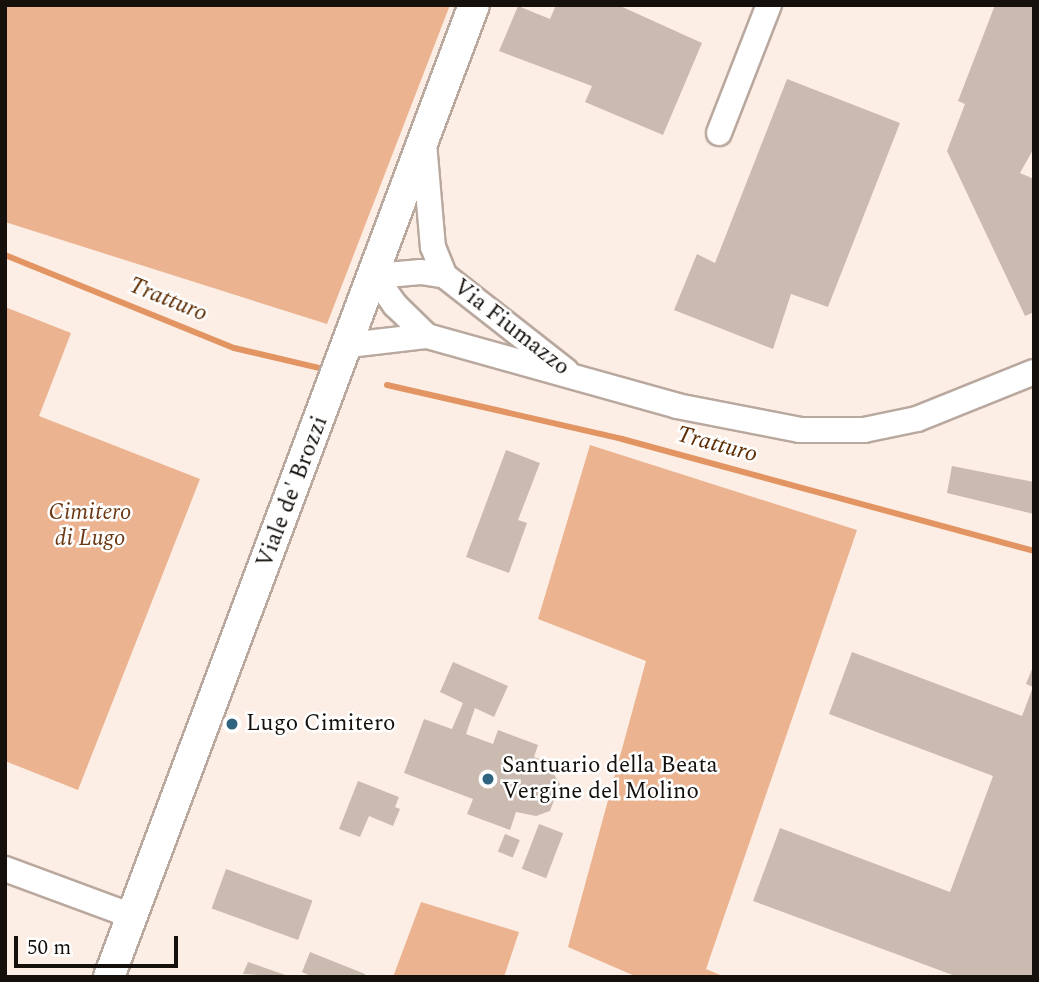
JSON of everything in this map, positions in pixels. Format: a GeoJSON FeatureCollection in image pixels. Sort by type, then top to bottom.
{"type":"FeatureCollection","features":[{"type":"Feature","properties":{"kind":"street","name":"Viale de' Brozzi"},"geometry":{"type":"LineString","coordinates":[[109,977],[375,276],[424,133],[474,5]]}},
{"type":"Feature","properties":{"kind":"street"},"geometry":{"type":"LineString","coordinates":[[719,133],[769,5]]}},
{"type":"Feature","properties":{"kind":"street","name":"Via Fiumazzo"},"geometry":{"type":"LineString","coordinates":[[424,133],[433,247],[445,276]]}},
{"type":"Feature","properties":{"kind":"street","name":"Via Fiumazzo"},"geometry":{"type":"LineString","coordinates":[[375,276],[421,272],[445,276],[577,380]]}},
{"type":"Feature","properties":{"kind":"street","name":"Via Fiumazzo"},"geometry":{"type":"LineString","coordinates":[[375,276],[395,304],[427,336]]}},
{"type":"Feature","properties":{"kind":"street","name":"Via Fiumazzo"},"geometry":{"type":"LineString","coordinates":[[349,345],[427,336],[677,406],[800,430],[864,430],[917,419],[1034,372]]}},
{"type":"Feature","properties":{"kind":"street"},"geometry":{"type":"LineString","coordinates":[[5,869],[132,916]]}},
{"type":"Feature","properties":{"kind":"green space"},"geometry":{"type":"Polygon","coordinates":[[[5,5],[450,5],[327,324],[5,222],[5,5]]]}},
{"type":"Feature","properties":{"kind":"green space","name":"Cimitero di Lugo"},"geometry":{"type":"Polygon","coordinates":[[[5,307],[71,333],[39,416],[200,479],[78,790],[5,761],[5,307]]]}},
{"type":"Feature","properties":{"kind":"green space"},"geometry":{"type":"Polygon","coordinates":[[[590,445],[857,530],[706,969],[725,977],[637,977],[568,947],[646,661],[538,619],[590,445]]]}},
{"type":"Feature","properties":{"kind":"green space"},"geometry":{"type":"Polygon","coordinates":[[[421,902],[519,932],[504,977],[393,977],[421,902]]]}},
{"type":"Feature","properties":{"kind":"building"},"geometry":{"type":"Polygon","coordinates":[[[556,5],[618,5],[702,43],[663,135],[585,102],[592,86],[499,51],[518,6],[550,19],[556,5]]]}},
{"type":"Feature","properties":{"kind":"building"},"geometry":{"type":"Polygon","coordinates":[[[995,5],[1034,5],[1034,148],[1020,173],[1034,179],[1034,312],[1025,316],[947,151],[965,104],[958,101],[995,5]]]}},
{"type":"Feature","properties":{"kind":"building"},"geometry":{"type":"Polygon","coordinates":[[[787,79],[900,123],[828,307],[791,294],[773,349],[674,310],[697,254],[715,263],[787,79]]]}},
{"type":"Feature","properties":{"kind":"building"},"geometry":{"type":"Polygon","coordinates":[[[506,450],[540,463],[518,520],[527,523],[509,573],[466,557],[506,450]]]}},
{"type":"Feature","properties":{"kind":"building"},"geometry":{"type":"Polygon","coordinates":[[[952,466],[1034,482],[1034,514],[947,493],[952,466]]]}},
{"type":"Feature","properties":{"kind":"building"},"geometry":{"type":"Polygon","coordinates":[[[852,652],[1022,716],[1033,687],[1026,684],[1034,664],[1034,977],[958,977],[753,901],[780,828],[950,892],[993,776],[829,714],[852,652]]]}},
{"type":"Feature","properties":{"kind":"building","name":"Santuario della Beata Vergine del Molino"},"geometry":{"type":"Polygon","coordinates":[[[453,662],[508,686],[494,717],[475,708],[466,734],[493,744],[498,730],[538,745],[534,757],[544,761],[541,769],[553,773],[560,784],[550,811],[536,816],[516,812],[510,830],[467,814],[473,799],[404,773],[424,719],[452,729],[463,703],[440,692],[453,662]]]}},
{"type":"Feature","properties":{"kind":"building"},"geometry":{"type":"Polygon","coordinates":[[[358,781],[399,797],[395,807],[400,809],[393,826],[369,816],[360,837],[339,829],[358,781]]]}},
{"type":"Feature","properties":{"kind":"building"},"geometry":{"type":"Polygon","coordinates":[[[539,824],[563,833],[546,878],[522,869],[539,824]]]}},
{"type":"Feature","properties":{"kind":"building"},"geometry":{"type":"Polygon","coordinates":[[[505,834],[520,840],[513,858],[498,852],[505,834]]]}},
{"type":"Feature","properties":{"kind":"building"},"geometry":{"type":"Polygon","coordinates":[[[226,869],[312,900],[298,940],[212,908],[226,869]]]}},
{"type":"Feature","properties":{"kind":"building"},"geometry":{"type":"Polygon","coordinates":[[[310,952],[365,974],[364,977],[313,977],[302,972],[310,952]]]}},
{"type":"Feature","properties":{"kind":"building"},"geometry":{"type":"Polygon","coordinates":[[[248,962],[288,976],[288,977],[243,974],[248,962]]]}},
{"type":"Feature","properties":{"kind":"waterway","name":"Tratturo"},"geometry":{"type":"LineString","coordinates":[[5,255],[234,348],[319,368]]}},
{"type":"Feature","properties":{"kind":"waterway","name":"Tratturo"},"geometry":{"type":"LineString","coordinates":[[387,385],[622,439],[1034,551]]}},
{"type":"Feature","properties":{"kind":"place","name":"Lugo Cimitero"},"geometry":{"type":"Point","coordinates":[232,724]}},
{"type":"Feature","properties":{"kind":"place","name":"Santuario della Beata Vergine del Molino"},"geometry":{"type":"Point","coordinates":[488,779]}}]}
